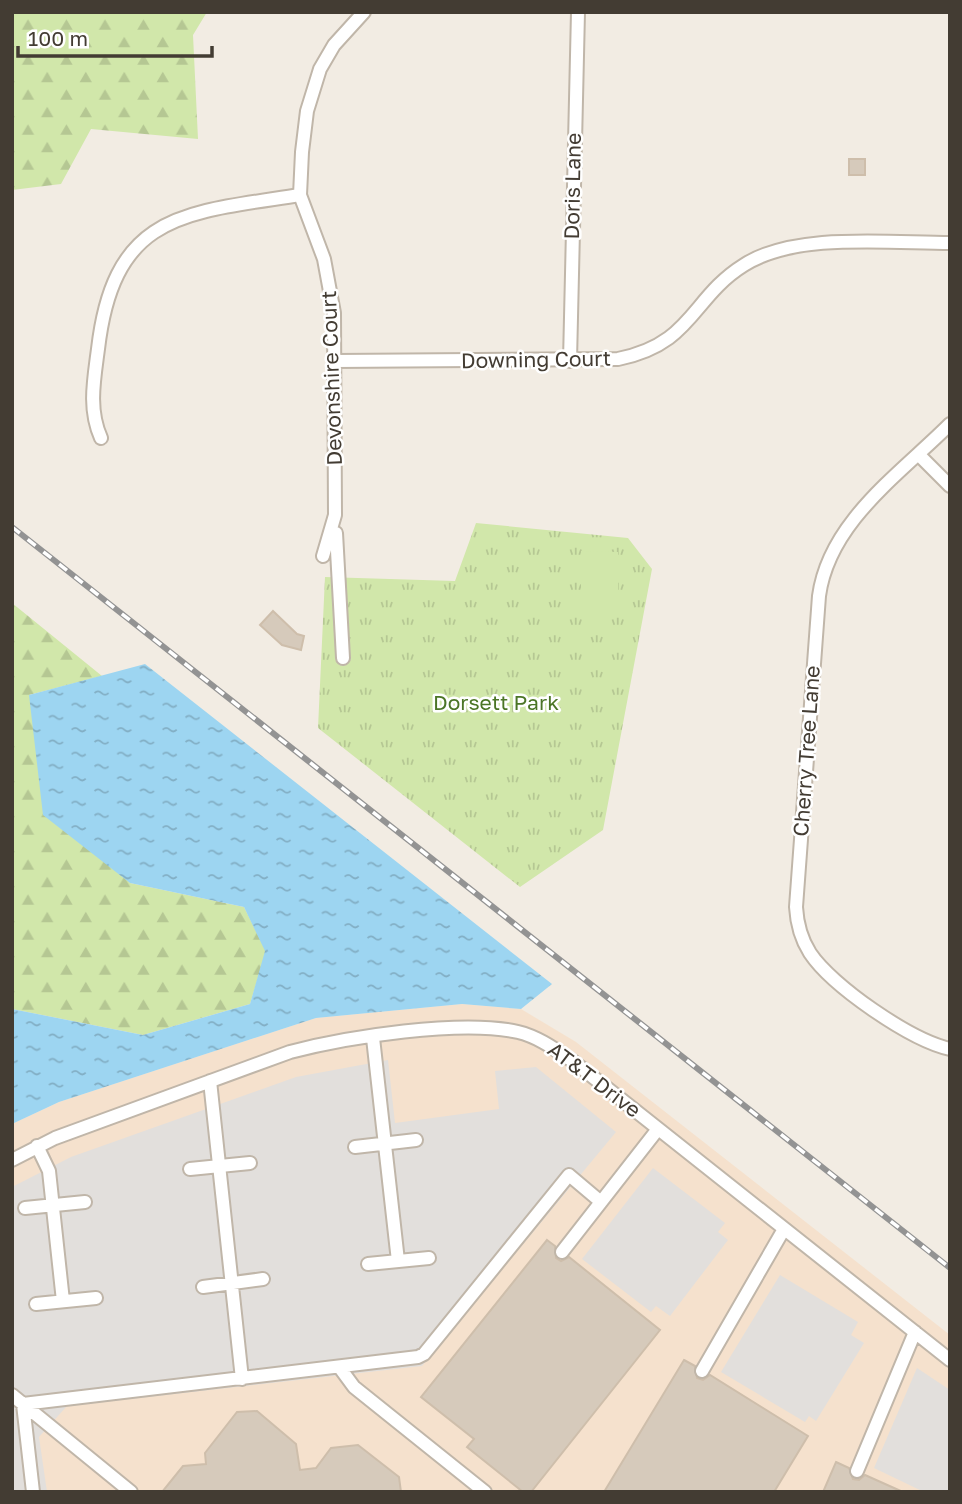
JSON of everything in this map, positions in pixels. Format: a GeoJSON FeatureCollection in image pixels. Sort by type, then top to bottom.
{"type":"FeatureCollection","features":[{"type":"Feature","properties":{"kind":"street","name":"Devonshire Court"},"geometry":{"type":"LineString","coordinates":[[323,556],[335,515],[335,361],[330,284],[300,195],[302,152],[312,91],[334,45],[365,12]]}},
{"type":"Feature","properties":{"kind":"street","name":"Doris Lane"},"geometry":{"type":"LineString","coordinates":[[570,360],[578,12]]}},
{"type":"Feature","properties":{"kind":"street"},"geometry":{"type":"LineString","coordinates":[[102,438],[94,419],[92,401],[101,323],[112,281],[130,254],[155,230],[186,215],[300,195]]}},
{"type":"Feature","properties":{"kind":"street","name":"Downing Court"},"geometry":{"type":"LineString","coordinates":[[335,361],[618,359],[659,345],[687,324],[733,272],[771,251],[809,244],[950,243]]}},
{"type":"Feature","properties":{"kind":"street","name":"Cherry Tree Lane"},"geometry":{"type":"LineString","coordinates":[[950,424],[851,522],[833,548],[821,581],[796,907],[802,938],[824,970],[901,1030],[950,1049]]}},
{"type":"Feature","properties":{"kind":"street"},"geometry":{"type":"LineString","coordinates":[[919,455],[950,486]]}},
{"type":"Feature","properties":{"kind":"street"},"geometry":{"type":"LineString","coordinates":[[335,515],[343,658]]}},
{"type":"Feature","properties":{"kind":"street","name":"AT&T Drive"},"geometry":{"type":"LineString","coordinates":[[12,1160],[37,1146],[290,1052],[322,1044],[467,1027],[520,1032],[545,1042],[574,1062],[950,1360]]}},
{"type":"Feature","properties":{"kind":"street"},"geometry":{"type":"LineString","coordinates":[[373,1038],[398,1261]]}},
{"type":"Feature","properties":{"kind":"street"},"geometry":{"type":"LineString","coordinates":[[210,1081],[242,1379]]}},
{"type":"Feature","properties":{"kind":"street"},"geometry":{"type":"LineString","coordinates":[[562,1252],[658,1129]]}},
{"type":"Feature","properties":{"kind":"street"},"geometry":{"type":"LineString","coordinates":[[355,1147],[416,1140]]}},
{"type":"Feature","properties":{"kind":"street"},"geometry":{"type":"LineString","coordinates":[[37,1146],[49,1171],[63,1301]]}},
{"type":"Feature","properties":{"kind":"street"},"geometry":{"type":"LineString","coordinates":[[190,1169],[250,1163]]}},
{"type":"Feature","properties":{"kind":"street"},"geometry":{"type":"LineString","coordinates":[[23,1404],[340,1368],[424,1354],[569,1175],[601,1202]]}},
{"type":"Feature","properties":{"kind":"street"},"geometry":{"type":"LineString","coordinates":[[25,1208],[85,1202]]}},
{"type":"Feature","properties":{"kind":"street"},"geometry":{"type":"LineString","coordinates":[[702,1371],[784,1229]]}},
{"type":"Feature","properties":{"kind":"street"},"geometry":{"type":"LineString","coordinates":[[368,1264],[429,1258]]}},
{"type":"Feature","properties":{"kind":"street"},"geometry":{"type":"LineString","coordinates":[[203,1287],[263,1279]]}},
{"type":"Feature","properties":{"kind":"street"},"geometry":{"type":"LineString","coordinates":[[36,1304],[96,1298]]}},
{"type":"Feature","properties":{"kind":"street"},"geometry":{"type":"LineString","coordinates":[[857,1471],[915,1332]]}},
{"type":"Feature","properties":{"kind":"street"},"geometry":{"type":"LineString","coordinates":[[340,1368],[354,1388],[485,1492]]}},
{"type":"Feature","properties":{"kind":"street"},"geometry":{"type":"LineString","coordinates":[[12,1395],[131,1492]]}},
{"type":"Feature","properties":{"kind":"street"},"geometry":{"type":"LineString","coordinates":[[23,1404],[33,1492]]}},
{"type":"Feature","properties":{"kind":"shaded area"},"geometry":{"type":"Polygon","coordinates":[[[462,1004],[521,1009],[576,1042],[950,1335],[950,1492],[12,1492],[12,1124],[59,1102],[316,1018],[462,1004]]]}},
{"type":"Feature","properties":{"kind":"shaded area"},"geometry":{"type":"Polygon","coordinates":[[[388,1060],[395,1123],[499,1109],[495,1071],[536,1067],[616,1132],[422,1366],[67,1406],[39,1437],[47,1492],[12,1492],[12,1187],[71,1157],[296,1077],[388,1060]]]}},
{"type":"Feature","properties":{"kind":"shaded area"},"geometry":{"type":"Polygon","coordinates":[[[653,1168],[725,1223],[718,1232],[728,1240],[670,1316],[656,1306],[651,1312],[582,1259],[653,1168]]]}},
{"type":"Feature","properties":{"kind":"shaded area"},"geometry":{"type":"Polygon","coordinates":[[[780,1275],[858,1322],[851,1335],[864,1343],[816,1421],[809,1416],[805,1422],[721,1372],[780,1275]]]}},
{"type":"Feature","properties":{"kind":"shaded area"},"geometry":{"type":"Polygon","coordinates":[[[917,1368],[950,1390],[950,1492],[924,1492],[874,1468],[917,1368]]]}},
{"type":"Feature","properties":{"kind":"green space"},"geometry":{"type":"Polygon","coordinates":[[[12,12],[207,12],[193,35],[198,139],[91,129],[61,184],[12,190],[12,12]]]}},
{"type":"Feature","properties":{"kind":"green space","name":"Dorsett Park"},"geometry":{"type":"Polygon","coordinates":[[[476,523],[628,538],[652,569],[603,830],[520,887],[318,728],[325,577],[455,581],[476,523]]]}},
{"type":"Feature","properties":{"kind":"green space"},"geometry":{"type":"Polygon","coordinates":[[[581,551],[618,552],[618,608],[581,608],[581,551]]]}},
{"type":"Feature","properties":{"kind":"green space"},"geometry":{"type":"Polygon","coordinates":[[[12,603],[102,676],[29,695],[130,883],[244,907],[266,951],[250,1004],[143,1035],[12,1009],[12,603]]]}},
{"type":"Feature","properties":{"kind":"water"},"geometry":{"type":"Polygon","coordinates":[[[145,664],[552,984],[521,1009],[462,1004],[316,1018],[59,1102],[12,1124],[12,1009],[143,1035],[250,1004],[265,951],[244,907],[130,883],[43,815],[29,695],[145,664]]]}},
{"type":"Feature","properties":{"kind":"building"},"geometry":{"type":"Polygon","coordinates":[[[849,159],[865,159],[865,175],[849,175],[849,159]]]}},
{"type":"Feature","properties":{"kind":"building"},"geometry":{"type":"Polygon","coordinates":[[[273,611],[297,634],[304,636],[301,650],[282,645],[260,625],[273,611]]]}},
{"type":"Feature","properties":{"kind":"building"},"geometry":{"type":"Polygon","coordinates":[[[547,1240],[555,1246],[556,1258],[561,1261],[569,1257],[660,1330],[531,1492],[523,1492],[467,1447],[474,1439],[421,1397],[547,1240]]]}},
{"type":"Feature","properties":{"kind":"building"},"geometry":{"type":"Polygon","coordinates":[[[684,1360],[695,1366],[697,1378],[703,1380],[710,1375],[808,1436],[774,1492],[604,1492],[684,1360]]]}},
{"type":"Feature","properties":{"kind":"building"},"geometry":{"type":"Polygon","coordinates":[[[257,1411],[296,1444],[300,1470],[316,1468],[331,1448],[358,1445],[399,1477],[401,1492],[162,1492],[183,1466],[206,1464],[205,1453],[237,1412],[257,1411]]]}},
{"type":"Feature","properties":{"kind":"building"},"geometry":{"type":"Polygon","coordinates":[[[836,1462],[849,1468],[853,1479],[859,1480],[865,1475],[903,1492],[823,1492],[836,1462]]]}},
{"type":"Feature","properties":{"kind":"railway"},"geometry":{"type":"LineString","coordinates":[[12,527],[950,1268]]}}]}
